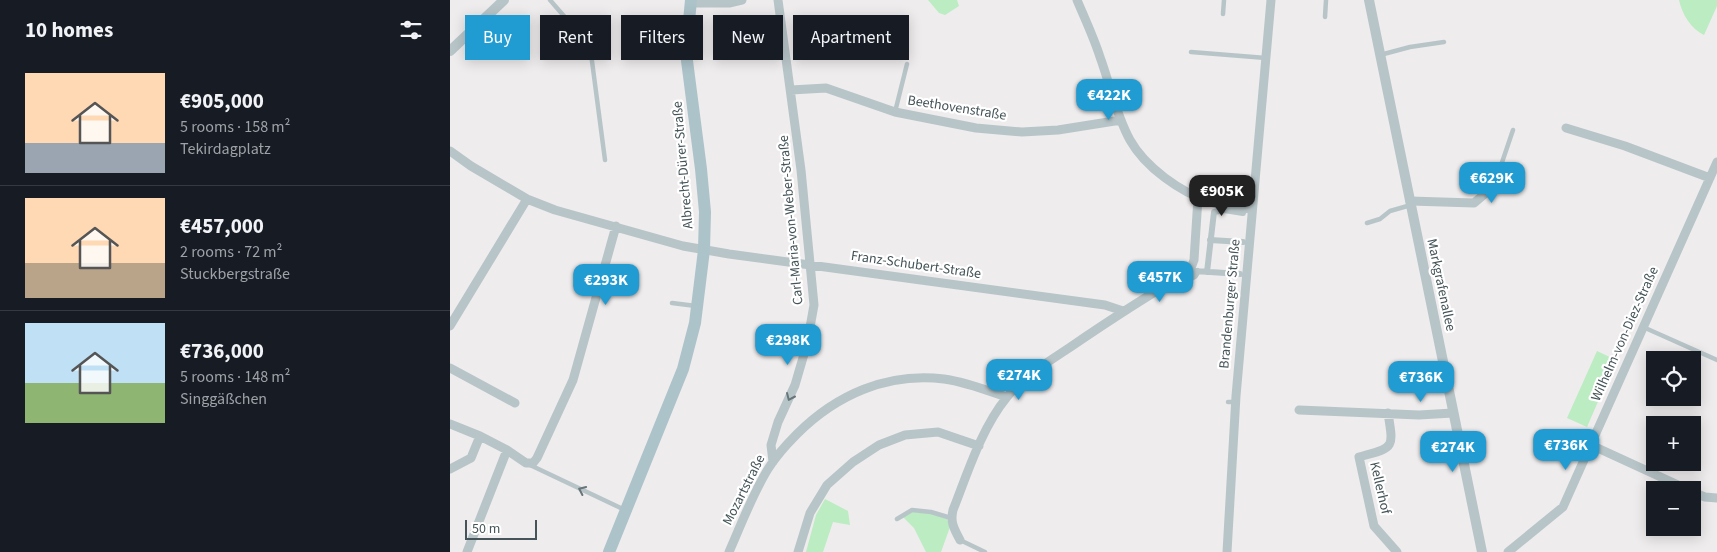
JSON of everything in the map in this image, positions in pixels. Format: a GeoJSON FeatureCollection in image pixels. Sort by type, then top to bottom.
{"type":"FeatureCollection","features":[{"type":"Feature","properties":{"kind":"main road","name":"Albrecht-Dürer-Straße"},"geometry":{"type":"LineString","coordinates":[[610,552],[683,369],[698,306],[704,250],[705,212],[702,169],[686,53],[690,2]]}},
{"type":"Feature","properties":{"kind":"street"},"geometry":{"type":"LineString","coordinates":[[450,51],[504,0]]}},
{"type":"Feature","properties":{"kind":"street"},"geometry":{"type":"LineString","coordinates":[[690,2],[729,3],[742,0]]}},
{"type":"Feature","properties":{"kind":"street","name":"Carl-Maria-von-Weber-Straße"},"geometry":{"type":"LineString","coordinates":[[773,462],[772,445],[778,422],[795,385],[814,305],[791,90],[778,0]]}},
{"type":"Feature","properties":{"kind":"street"},"geometry":{"type":"LineString","coordinates":[[1077,0],[1100,55],[1121,120],[1130,140],[1142,158],[1156,171],[1198,198],[1225,206],[1252,209]]}},
{"type":"Feature","properties":{"kind":"street","name":"Brandenburger Straße"},"geometry":{"type":"LineString","coordinates":[[1227,552],[1232,402],[1271,0]]}},
{"type":"Feature","properties":{"kind":"street","name":"Markgrafenallee"},"geometry":{"type":"LineString","coordinates":[[1369,0],[1482,552]]}},
{"type":"Feature","properties":{"kind":"street","name":"Beethovenstraße"},"geometry":{"type":"LineString","coordinates":[[791,90],[826,88],[895,112],[976,128],[1022,132],[1058,130],[1121,120]]}},
{"type":"Feature","properties":{"kind":"street"},"geometry":{"type":"LineString","coordinates":[[1566,128],[1625,146],[1710,178]]}},
{"type":"Feature","properties":{"kind":"street","name":"Franz-Schubert-Straße"},"geometry":{"type":"LineString","coordinates":[[450,151],[471,166],[527,199],[555,210],[684,246],[1106,305],[1123,311]]}},
{"type":"Feature","properties":{"kind":"street","name":"Wilhelm-von-Diez-Straße"},"geometry":{"type":"LineString","coordinates":[[1508,552],[1563,507],[1717,162]]}},
{"type":"Feature","properties":{"kind":"street"},"geometry":{"type":"LineString","coordinates":[[1410,203],[1474,203],[1494,186]]}},
{"type":"Feature","properties":{"kind":"street"},"geometry":{"type":"LineString","coordinates":[[960,540],[952,526],[951,518],[979,446],[992,418],[1006,397],[1042,366],[1123,311],[1185,274],[1191,268],[1194,260],[1198,198]]}},
{"type":"Feature","properties":{"kind":"street"},"geometry":{"type":"LineString","coordinates":[[450,326],[527,199]]}},
{"type":"Feature","properties":{"kind":"street"},"geometry":{"type":"LineString","coordinates":[[1207,272],[1214,212],[1224,210],[1243,213]]}},
{"type":"Feature","properties":{"kind":"street"},"geometry":{"type":"LineString","coordinates":[[450,424],[480,436],[507,450],[526,463],[533,463],[573,380],[616,226]]}},
{"type":"Feature","properties":{"kind":"street"},"geometry":{"type":"LineString","coordinates":[[1210,240],[1243,242]]}},
{"type":"Feature","properties":{"kind":"street"},"geometry":{"type":"LineString","coordinates":[[1183,283],[1195,276],[1196,271],[1240,274]]}},
{"type":"Feature","properties":{"kind":"street"},"geometry":{"type":"LineString","coordinates":[[450,368],[515,403]]}},
{"type":"Feature","properties":{"kind":"street","name":"Mozartstraße"},"geometry":{"type":"LineString","coordinates":[[729,552],[761,481],[784,447],[823,411],[846,396],[895,380],[932,378],[964,383],[1006,397]]}},
{"type":"Feature","properties":{"kind":"street"},"geometry":{"type":"LineString","coordinates":[[1299,410],[1420,415],[1453,413]]}},
{"type":"Feature","properties":{"kind":"street","name":"Kellerhof"},"geometry":{"type":"LineString","coordinates":[[1388,413],[1392,438],[1390,445],[1383,450],[1359,457],[1374,526],[1397,552]]}},
{"type":"Feature","properties":{"kind":"street"},"geometry":{"type":"LineString","coordinates":[[798,552],[810,513],[827,485],[853,462],[879,445],[904,435],[938,432],[979,446]]}},
{"type":"Feature","properties":{"kind":"street"},"geometry":{"type":"LineString","coordinates":[[450,469],[471,458],[480,436]]}},
{"type":"Feature","properties":{"kind":"street"},"geometry":{"type":"LineString","coordinates":[[1591,445],[1669,481]]}},
{"type":"Feature","properties":{"kind":"street"},"geometry":{"type":"LineString","coordinates":[[467,552],[507,450]]}},
{"type":"Feature","properties":{"kind":"street"},"geometry":{"type":"LineString","coordinates":[[1701,495],[1717,498]]}},
{"type":"Feature","properties":{"kind":"lane"},"geometry":{"type":"LineString","coordinates":[[550,0],[590,46],[605,160]]}},
{"type":"Feature","properties":{"kind":"lane"},"geometry":{"type":"LineString","coordinates":[[1223,14],[1224,0]]}},
{"type":"Feature","properties":{"kind":"lane"},"geometry":{"type":"LineString","coordinates":[[1325,18],[1326,0]]}},
{"type":"Feature","properties":{"kind":"lane"},"geometry":{"type":"LineString","coordinates":[[1380,55],[1410,47],[1444,42]]}},
{"type":"Feature","properties":{"kind":"lane"},"geometry":{"type":"LineString","coordinates":[[1191,52],[1266,58]]}},
{"type":"Feature","properties":{"kind":"lane"},"geometry":{"type":"LineString","coordinates":[[895,112],[906,64]]}},
{"type":"Feature","properties":{"kind":"lane"},"geometry":{"type":"LineString","coordinates":[[1494,186],[1513,130]]}},
{"type":"Feature","properties":{"kind":"lane"},"geometry":{"type":"LineString","coordinates":[[1368,223],[1380,219],[1390,211],[1410,203]]}},
{"type":"Feature","properties":{"kind":"lane"},"geometry":{"type":"LineString","coordinates":[[672,303],[698,306]]}},
{"type":"Feature","properties":{"kind":"lane"},"geometry":{"type":"LineString","coordinates":[[1643,327],[1717,360]]}},
{"type":"Feature","properties":{"kind":"lane"},"geometry":{"type":"LineString","coordinates":[[526,463],[626,510]]}},
{"type":"Feature","properties":{"kind":"lane"},"geometry":{"type":"LineString","coordinates":[[897,519],[912,510],[931,512],[951,518]]}},
{"type":"Feature","properties":{"kind":"lane"},"geometry":{"type":"LineString","coordinates":[[960,540],[985,552]]}},
{"type":"Feature","properties":{"kind":"green space"},"geometry":{"type":"Polygon","coordinates":[[[928,0],[957,0],[959,6],[945,15],[939,13],[928,0]]]}},
{"type":"Feature","properties":{"kind":"green space"},"geometry":{"type":"Polygon","coordinates":[[[1679,0],[1717,0],[1717,6],[1704,35],[1695,29],[1688,20],[1682,11],[1679,0]]]}},
{"type":"Feature","properties":{"kind":"green space"},"geometry":{"type":"Polygon","coordinates":[[[1597,351],[1616,360],[1587,427],[1567,418],[1597,351]]]}},
{"type":"Feature","properties":{"kind":"green space"},"geometry":{"type":"Polygon","coordinates":[[[825,499],[848,511],[850,525],[833,522],[823,552],[806,552],[816,515],[825,499]]]}},
{"type":"Feature","properties":{"kind":"green space"},"geometry":{"type":"Polygon","coordinates":[[[913,512],[930,513],[947,519],[950,527],[941,552],[926,552],[914,528],[903,517],[913,512]]]}}]}
